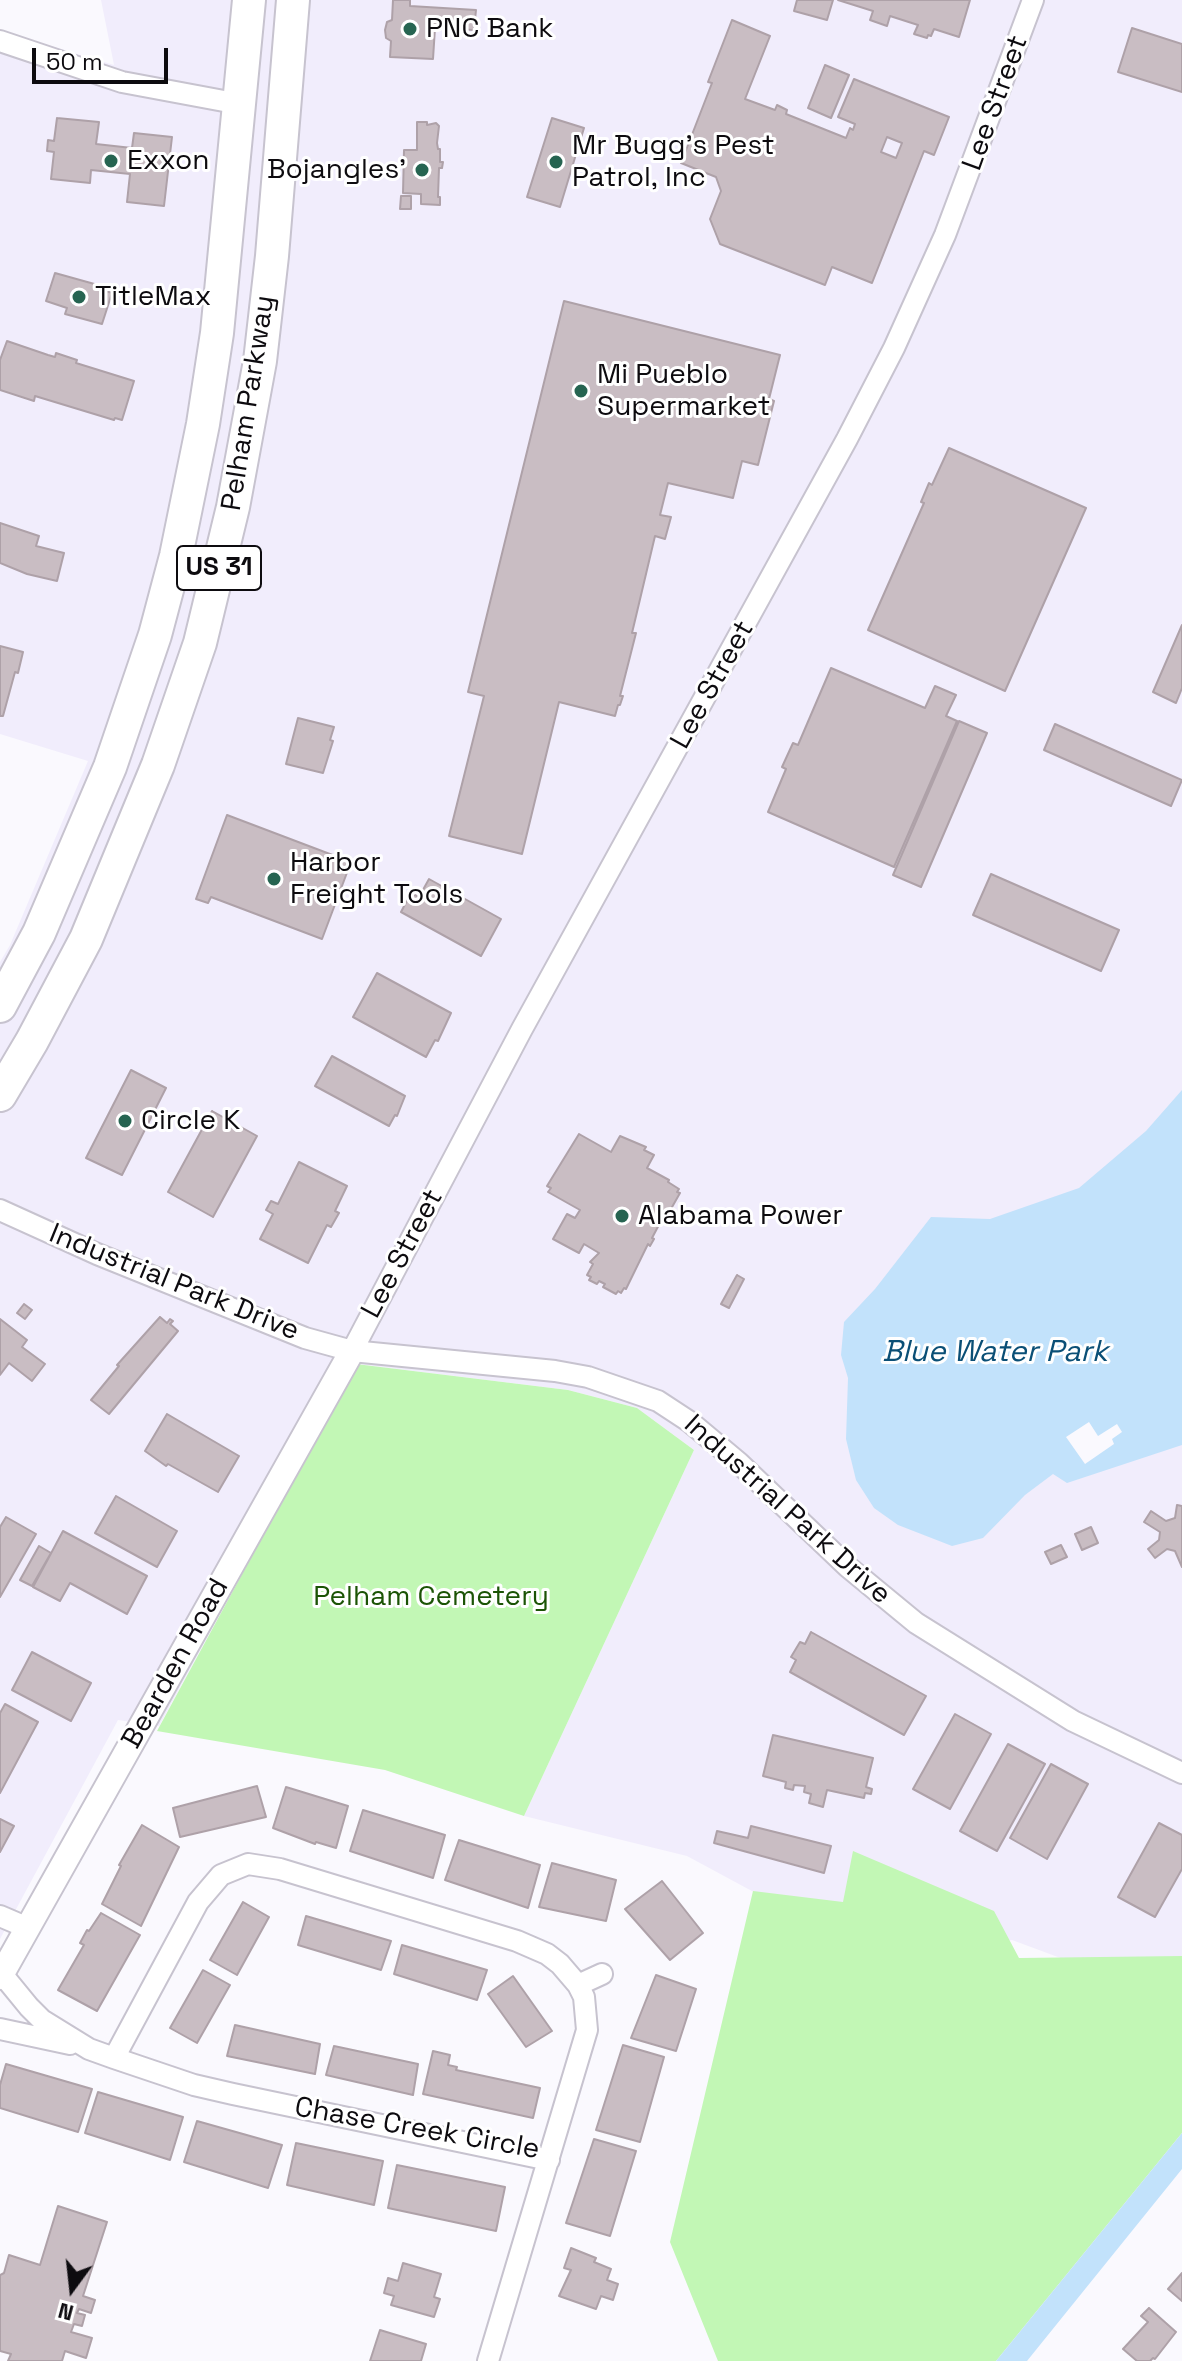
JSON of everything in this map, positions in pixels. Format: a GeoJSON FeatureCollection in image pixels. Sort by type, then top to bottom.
{"type":"FeatureCollection","features":[{"type":"Feature","properties":{"kind":"main road","name":"Pelham Parkway"},"geometry":{"type":"LineString","coordinates":[[0,1006],[45,919],[110,767],[155,635],[186,512],[220,307],[249,0]]}},
{"type":"Feature","properties":{"kind":"main road","name":"Pelham Parkway"},"geometry":{"type":"LineString","coordinates":[[0,1095],[86,939],[130,839],[200,643],[250,426],[264,325],[293,0]]}},
{"type":"Feature","properties":{"kind":"main road"},"geometry":{"type":"LineString","coordinates":[[240,104],[284,111]]}},
{"type":"Feature","properties":{"kind":"main road"},"geometry":{"type":"LineString","coordinates":[[220,307],[264,325]]}},
{"type":"Feature","properties":{"kind":"main road"},"geometry":{"type":"LineString","coordinates":[[136,692],[178,707]]}},
{"type":"Feature","properties":{"kind":"street","name":"Lee Street"},"geometry":{"type":"LineString","coordinates":[[352,1351],[522,1029],[894,348],[945,235],[1033,0]]}},
{"type":"Feature","properties":{"kind":"street"},"geometry":{"type":"LineString","coordinates":[[0,41],[122,82],[240,104]]}},
{"type":"Feature","properties":{"kind":"street","name":"Industrial Park Drive"},"geometry":{"type":"LineString","coordinates":[[0,1210],[89,1251],[305,1338],[352,1351],[555,1371],[588,1377],[658,1401],[690,1422],[739,1463],[848,1567],[916,1623],[1073,1721],[1182,1773]]}},
{"type":"Feature","properties":{"kind":"street","name":"Bearden Road"},"geometry":{"type":"LineString","coordinates":[[1,1976],[352,1351]]}},
{"type":"Feature","properties":{"kind":"street"},"geometry":{"type":"LineString","coordinates":[[114,2058],[204,1894],[221,1875],[248,1864],[280,1869],[517,1941],[547,1954],[578,1985],[602,1974]]}},
{"type":"Feature","properties":{"kind":"street"},"geometry":{"type":"LineString","coordinates":[[0,1916],[28,1928]]}},
{"type":"Feature","properties":{"kind":"street","name":"Chase Creek Circle"},"geometry":{"type":"LineString","coordinates":[[1,1976],[42,2020],[89,2049]]}},
{"type":"Feature","properties":{"kind":"street","name":"Chase Creek Circle"},"geometry":{"type":"LineString","coordinates":[[0,2029],[89,2049],[207,2088],[549,2160],[587,2030],[587,2013],[578,1985]]}},
{"type":"Feature","properties":{"kind":"street"},"geometry":{"type":"LineString","coordinates":[[488,2361],[549,2160]]}},
{"type":"Feature","properties":{"kind":"shaded area"},"geometry":{"type":"Polygon","coordinates":[[[101,0],[1182,0],[1182,2003],[1012,1940],[889,1965],[687,1856],[524,1816],[694,1450],[637,1408],[568,1390],[357,1364],[159,1726],[118,1720],[0,1939],[0,962],[88,761],[0,734],[0,34],[21,37],[114,65],[101,0]]]}},
{"type":"Feature","properties":{"kind":"green space","name":"Pelham Cemetery"},"geometry":{"type":"Polygon","coordinates":[[[356,1364],[568,1390],[637,1408],[694,1450],[524,1816],[385,1770],[157,1731],[356,1364]]]}},
{"type":"Feature","properties":{"kind":"green space"},"geometry":{"type":"Polygon","coordinates":[[[853,1851],[994,1911],[1019,1958],[1182,1956],[1182,2133],[996,2361],[718,2361],[670,2242],[753,1891],[843,1902],[853,1851]]]}},
{"type":"Feature","properties":{"kind":"water","name":"Blue Water Park"},"geometry":{"type":"Polygon","coordinates":[[[1182,1090],[1182,1445],[1067,1483],[1053,1474],[1025,1495],[983,1538],[952,1546],[898,1525],[874,1508],[856,1480],[846,1439],[848,1378],[841,1355],[844,1322],[875,1289],[931,1217],[990,1219],[1079,1188],[1146,1131],[1182,1090]]]}},
{"type":"Feature","properties":{"kind":"water"},"geometry":{"type":"Polygon","coordinates":[[[1182,2133],[1182,2169],[1027,2361],[996,2361],[1182,2133]]]}},
{"type":"Feature","properties":{"kind":"pier"},"geometry":{"type":"Polygon","coordinates":[[[1089,1422],[1098,1436],[1117,1424],[1122,1432],[1112,1439],[1114,1444],[1085,1464],[1066,1437],[1089,1422]]]}},
{"type":"Feature","properties":{"kind":"building","name":"PNC Bank"},"geometry":{"type":"Polygon","coordinates":[[[393,0],[410,0],[410,6],[476,10],[474,30],[435,28],[433,59],[390,57],[391,41],[386,38],[385,30],[387,22],[392,20],[393,0]]]}},
{"type":"Feature","properties":{"kind":"building"},"geometry":{"type":"Polygon","coordinates":[[[797,0],[833,0],[827,20],[794,11],[797,0]]]}},
{"type":"Feature","properties":{"kind":"building"},"geometry":{"type":"Polygon","coordinates":[[[838,0],[970,0],[959,37],[934,29],[927,38],[914,34],[918,25],[890,16],[887,26],[870,20],[873,11],[838,0]]]}},
{"type":"Feature","properties":{"kind":"building"},"geometry":{"type":"Polygon","coordinates":[[[732,20],[770,36],[745,99],[775,110],[777,105],[787,110],[786,114],[846,138],[855,124],[838,117],[854,79],[949,117],[934,155],[924,151],[872,283],[832,267],[825,285],[720,244],[710,219],[721,191],[716,177],[681,163],[712,83],[708,82],[732,20]],[[887,137],[881,152],[896,158],[902,143],[887,137]]]}},
{"type":"Feature","properties":{"kind":"building"},"geometry":{"type":"Polygon","coordinates":[[[1132,28],[1182,44],[1182,92],[1118,72],[1132,28]]]}},
{"type":"Feature","properties":{"kind":"building"},"geometry":{"type":"Polygon","coordinates":[[[825,65],[849,75],[831,118],[808,108],[825,65]]]}},
{"type":"Feature","properties":{"kind":"building","name":"Exxon"},"geometry":{"type":"Polygon","coordinates":[[[57,118],[99,122],[96,144],[132,148],[134,133],[172,137],[164,206],[127,202],[130,174],[91,170],[90,183],[51,179],[54,152],[47,151],[48,140],[54,141],[57,118]]]}},
{"type":"Feature","properties":{"kind":"building","name":"Mr Bugg's Pest Patrol, Inc"},"geometry":{"type":"Polygon","coordinates":[[[552,118],[584,128],[560,207],[527,197],[552,118]]]}},
{"type":"Feature","properties":{"kind":"building"},"geometry":{"type":"Polygon","coordinates":[[[417,122],[427,122],[427,125],[436,123],[439,126],[437,143],[440,162],[443,162],[442,168],[439,168],[440,205],[421,204],[421,194],[403,193],[404,150],[417,150],[417,122]]]}},
{"type":"Feature","properties":{"kind":"building"},"geometry":{"type":"Polygon","coordinates":[[[401,196],[411,196],[411,209],[400,209],[401,196]]]}},
{"type":"Feature","properties":{"kind":"building","name":"TitleMax"},"geometry":{"type":"Polygon","coordinates":[[[55,273],[98,285],[97,288],[112,293],[102,324],[65,314],[67,308],[46,301],[55,273]]]}},
{"type":"Feature","properties":{"kind":"building"},"geometry":{"type":"Polygon","coordinates":[[[564,301],[780,355],[769,399],[774,401],[758,465],[742,461],[733,498],[668,483],[660,515],[671,517],[665,539],[655,536],[632,633],[636,633],[620,705],[615,716],[559,702],[522,854],[449,836],[484,696],[468,692],[564,301]]]}},
{"type":"Feature","properties":{"kind":"building"},"geometry":{"type":"Polygon","coordinates":[[[7,341],[55,357],[56,353],[77,360],[76,363],[134,381],[122,420],[35,396],[34,401],[0,390],[0,360],[7,341]]]}},
{"type":"Feature","properties":{"kind":"building"},"geometry":{"type":"Polygon","coordinates":[[[949,448],[1086,508],[1005,691],[868,630],[924,503],[921,502],[929,483],[932,485],[949,448]]]}},
{"type":"Feature","properties":{"kind":"building"},"geometry":{"type":"Polygon","coordinates":[[[0,523],[39,536],[36,546],[64,553],[57,581],[0,563],[0,523]]]}},
{"type":"Feature","properties":{"kind":"building"},"geometry":{"type":"Polygon","coordinates":[[[1182,625],[1182,688],[1176,703],[1153,692],[1182,625]]]}},
{"type":"Feature","properties":{"kind":"building"},"geometry":{"type":"Polygon","coordinates":[[[0,646],[23,652],[3,716],[0,716],[0,646]]]}},
{"type":"Feature","properties":{"kind":"building"},"geometry":{"type":"Polygon","coordinates":[[[831,668],[925,708],[935,686],[956,695],[946,716],[957,721],[894,867],[768,812],[786,769],[782,767],[793,743],[798,745],[831,668]]]}},
{"type":"Feature","properties":{"kind":"building"},"geometry":{"type":"Polygon","coordinates":[[[298,718],[334,727],[323,773],[286,764],[298,718]]]}},
{"type":"Feature","properties":{"kind":"building"},"geometry":{"type":"Polygon","coordinates":[[[959,721],[987,733],[921,887],[893,875],[959,721]]]}},
{"type":"Feature","properties":{"kind":"building"},"geometry":{"type":"Polygon","coordinates":[[[1055,724],[1182,780],[1171,806],[1044,750],[1055,724]]]}},
{"type":"Feature","properties":{"kind":"building","name":"Harbor Freight Tools"},"geometry":{"type":"Polygon","coordinates":[[[227,815],[351,862],[322,939],[211,897],[208,903],[196,899],[227,815]]]}},
{"type":"Feature","properties":{"kind":"building"},"geometry":{"type":"Polygon","coordinates":[[[991,874],[1119,930],[1101,971],[973,915],[991,874]]]}},
{"type":"Feature","properties":{"kind":"building"},"geometry":{"type":"Polygon","coordinates":[[[429,879],[501,919],[481,956],[401,912],[411,893],[419,897],[429,879]]]}},
{"type":"Feature","properties":{"kind":"building"},"geometry":{"type":"Polygon","coordinates":[[[377,973],[451,1013],[438,1041],[435,1040],[426,1057],[353,1017],[377,973]]]}},
{"type":"Feature","properties":{"kind":"building"},"geometry":{"type":"Polygon","coordinates":[[[332,1056],[405,1096],[389,1126],[315,1086],[332,1056]]]}},
{"type":"Feature","properties":{"kind":"building"},"geometry":{"type":"Polygon","coordinates":[[[131,1070],[166,1088],[122,1175],[86,1158],[131,1070]]]}},
{"type":"Feature","properties":{"kind":"building"},"geometry":{"type":"Polygon","coordinates":[[[212,1111],[257,1136],[213,1217],[168,1192],[212,1111]]]}},
{"type":"Feature","properties":{"kind":"building","name":"Alabama Power"},"geometry":{"type":"Polygon","coordinates":[[[579,1134],[611,1152],[620,1136],[646,1147],[644,1150],[654,1155],[647,1168],[679,1189],[677,1192],[680,1193],[621,1293],[618,1291],[616,1294],[603,1287],[605,1284],[599,1281],[597,1284],[589,1280],[591,1277],[587,1275],[593,1264],[590,1262],[599,1253],[584,1244],[579,1253],[553,1239],[567,1214],[575,1218],[580,1210],[548,1192],[551,1188],[547,1186],[579,1134]]]}},
{"type":"Feature","properties":{"kind":"building"},"geometry":{"type":"Polygon","coordinates":[[[299,1162],[347,1186],[335,1211],[339,1213],[331,1227],[327,1225],[308,1263],[260,1239],[273,1214],[266,1210],[271,1201],[278,1204],[299,1162]]]}},
{"type":"Feature","properties":{"kind":"building"},"geometry":{"type":"Polygon","coordinates":[[[737,1275],[744,1279],[729,1308],[721,1304],[737,1275]]]}},
{"type":"Feature","properties":{"kind":"building"},"geometry":{"type":"Polygon","coordinates":[[[24,1304],[32,1310],[25,1319],[17,1313],[24,1304]]]}},
{"type":"Feature","properties":{"kind":"building"},"geometry":{"type":"Polygon","coordinates":[[[160,1317],[167,1323],[170,1319],[173,1321],[170,1324],[178,1331],[109,1414],[91,1400],[160,1317]]]}},
{"type":"Feature","properties":{"kind":"building"},"geometry":{"type":"Polygon","coordinates":[[[0,1319],[27,1340],[22,1347],[45,1364],[32,1381],[9,1363],[0,1375],[0,1319]]]}},
{"type":"Feature","properties":{"kind":"building"},"geometry":{"type":"Polygon","coordinates":[[[167,1414],[239,1456],[218,1492],[168,1464],[166,1466],[145,1451],[167,1414]]]}},
{"type":"Feature","properties":{"kind":"building"},"geometry":{"type":"Polygon","coordinates":[[[116,1496],[177,1531],[157,1567],[95,1533],[116,1496]]]}},
{"type":"Feature","properties":{"kind":"building"},"geometry":{"type":"Polygon","coordinates":[[[1177,1505],[1182,1506],[1182,1567],[1175,1551],[1167,1549],[1155,1558],[1148,1549],[1159,1540],[1160,1532],[1144,1522],[1151,1511],[1166,1521],[1175,1518],[1177,1505]]]}},
{"type":"Feature","properties":{"kind":"building"},"geometry":{"type":"Polygon","coordinates":[[[6,1517],[36,1534],[0,1597],[0,1527],[6,1517]]]}},
{"type":"Feature","properties":{"kind":"building"},"geometry":{"type":"Polygon","coordinates":[[[1091,1527],[1098,1543],[1082,1550],[1075,1534],[1091,1527]]]}},
{"type":"Feature","properties":{"kind":"building"},"geometry":{"type":"Polygon","coordinates":[[[63,1531],[147,1576],[127,1614],[70,1583],[60,1601],[33,1587],[63,1531]]]}},
{"type":"Feature","properties":{"kind":"building"},"geometry":{"type":"Polygon","coordinates":[[[1061,1545],[1067,1557],[1051,1564],[1045,1552],[1061,1545]]]}},
{"type":"Feature","properties":{"kind":"building"},"geometry":{"type":"Polygon","coordinates":[[[39,1546],[51,1553],[32,1586],[20,1580],[39,1546]]]}},
{"type":"Feature","properties":{"kind":"building"},"geometry":{"type":"Polygon","coordinates":[[[811,1632],[926,1696],[904,1735],[790,1672],[796,1660],[791,1657],[800,1642],[805,1644],[811,1632]]]}},
{"type":"Feature","properties":{"kind":"building"},"geometry":{"type":"Polygon","coordinates":[[[32,1652],[91,1683],[71,1721],[12,1690],[32,1652]]]}},
{"type":"Feature","properties":{"kind":"building"},"geometry":{"type":"Polygon","coordinates":[[[5,1704],[38,1722],[0,1793],[0,1713],[5,1704]]]}},
{"type":"Feature","properties":{"kind":"building"},"geometry":{"type":"Polygon","coordinates":[[[955,1714],[991,1734],[950,1809],[913,1789],[955,1714]]]}},
{"type":"Feature","properties":{"kind":"building"},"geometry":{"type":"Polygon","coordinates":[[[773,1735],[873,1758],[866,1787],[872,1789],[871,1794],[865,1793],[864,1798],[827,1790],[823,1807],[809,1803],[811,1794],[804,1792],[805,1786],[794,1785],[793,1790],[785,1788],[786,1782],[763,1776],[773,1735]]]}},
{"type":"Feature","properties":{"kind":"building"},"geometry":{"type":"Polygon","coordinates":[[[1008,1744],[1045,1764],[997,1851],[960,1831],[1008,1744]]]}},
{"type":"Feature","properties":{"kind":"building"},"geometry":{"type":"Polygon","coordinates":[[[1051,1764],[1088,1784],[1047,1859],[1010,1838],[1051,1764]]]}},
{"type":"Feature","properties":{"kind":"building"},"geometry":{"type":"Polygon","coordinates":[[[257,1786],[266,1817],[180,1837],[173,1808],[257,1786]]]}},
{"type":"Feature","properties":{"kind":"building"},"geometry":{"type":"Polygon","coordinates":[[[286,1787],[348,1806],[336,1848],[315,1844],[273,1828],[286,1787]]]}},
{"type":"Feature","properties":{"kind":"building"},"geometry":{"type":"Polygon","coordinates":[[[363,1810],[445,1835],[433,1878],[350,1851],[363,1810]]]}},
{"type":"Feature","properties":{"kind":"building"},"geometry":{"type":"Polygon","coordinates":[[[0,1819],[14,1826],[0,1852],[0,1819]]]}},
{"type":"Feature","properties":{"kind":"building"},"geometry":{"type":"Polygon","coordinates":[[[1159,1823],[1182,1835],[1182,1869],[1155,1917],[1118,1897],[1159,1823]]]}},
{"type":"Feature","properties":{"kind":"building"},"geometry":{"type":"Polygon","coordinates":[[[142,1825],[179,1847],[141,1926],[102,1904],[119,1865],[142,1825]]]}},
{"type":"Feature","properties":{"kind":"building"},"geometry":{"type":"Polygon","coordinates":[[[751,1826],[831,1846],[824,1873],[714,1843],[717,1831],[748,1838],[751,1826]]]}},
{"type":"Feature","properties":{"kind":"building"},"geometry":{"type":"Polygon","coordinates":[[[459,1840],[540,1865],[528,1908],[445,1880],[459,1840]]]}},
{"type":"Feature","properties":{"kind":"building"},"geometry":{"type":"Polygon","coordinates":[[[552,1863],[616,1880],[606,1921],[539,1907],[552,1863]]]}},
{"type":"Feature","properties":{"kind":"building"},"geometry":{"type":"Polygon","coordinates":[[[662,1881],[703,1933],[670,1960],[625,1909],[662,1881]]]}},
{"type":"Feature","properties":{"kind":"building"},"geometry":{"type":"Polygon","coordinates":[[[243,1902],[269,1917],[237,1975],[210,1960],[243,1902]]]}},
{"type":"Feature","properties":{"kind":"building"},"geometry":{"type":"Polygon","coordinates":[[[101,1913],[140,1935],[97,2011],[58,1990],[84,1945],[80,1943],[87,1930],[101,1913]]]}},
{"type":"Feature","properties":{"kind":"building"},"geometry":{"type":"Polygon","coordinates":[[[306,1916],[391,1941],[381,1970],[298,1945],[306,1916]]]}},
{"type":"Feature","properties":{"kind":"building"},"geometry":{"type":"Polygon","coordinates":[[[402,1945],[487,1970],[477,2000],[394,1974],[402,1945]]]}},
{"type":"Feature","properties":{"kind":"building"},"geometry":{"type":"Polygon","coordinates":[[[203,1970],[230,1985],[197,2043],[170,2028],[203,1970]]]}},
{"type":"Feature","properties":{"kind":"building"},"geometry":{"type":"Polygon","coordinates":[[[656,1975],[696,1989],[676,2051],[631,2038],[656,1975]]]}},
{"type":"Feature","properties":{"kind":"building"},"geometry":{"type":"Polygon","coordinates":[[[513,1976],[552,2031],[526,2047],[488,1994],[513,1976]]]}},
{"type":"Feature","properties":{"kind":"building"},"geometry":{"type":"Polygon","coordinates":[[[235,2025],[320,2044],[315,2074],[227,2056],[235,2025]]]}},
{"type":"Feature","properties":{"kind":"building"},"geometry":{"type":"Polygon","coordinates":[[[623,2045],[664,2057],[640,2142],[596,2130],[623,2045]]]}},
{"type":"Feature","properties":{"kind":"building"},"geometry":{"type":"Polygon","coordinates":[[[334,2046],[418,2064],[413,2095],[326,2075],[334,2046]]]}},
{"type":"Feature","properties":{"kind":"building"},"geometry":{"type":"Polygon","coordinates":[[[433,2051],[450,2055],[448,2065],[457,2067],[456,2070],[540,2088],[533,2118],[423,2094],[433,2051]]]}},
{"type":"Feature","properties":{"kind":"building"},"geometry":{"type":"Polygon","coordinates":[[[6,2064],[92,2089],[78,2132],[0,2108],[0,2085],[6,2064]]]}},
{"type":"Feature","properties":{"kind":"building"},"geometry":{"type":"Polygon","coordinates":[[[98,2092],[183,2117],[170,2160],[85,2133],[98,2092]]]}},
{"type":"Feature","properties":{"kind":"building"},"geometry":{"type":"Polygon","coordinates":[[[197,2121],[282,2145],[268,2188],[184,2162],[197,2121]]]}},
{"type":"Feature","properties":{"kind":"building"},"geometry":{"type":"Polygon","coordinates":[[[594,2139],[636,2151],[610,2236],[566,2223],[594,2139]]]}},
{"type":"Feature","properties":{"kind":"building"},"geometry":{"type":"Polygon","coordinates":[[[296,2143],[383,2161],[374,2205],[287,2185],[296,2143]]]}},
{"type":"Feature","properties":{"kind":"building"},"geometry":{"type":"Polygon","coordinates":[[[397,2165],[505,2187],[496,2231],[388,2208],[397,2165]]]}},
{"type":"Feature","properties":{"kind":"building"},"geometry":{"type":"Polygon","coordinates":[[[58,2206],[107,2222],[83,2296],[95,2300],[91,2313],[79,2309],[77,2313],[85,2315],[82,2326],[74,2324],[71,2332],[92,2338],[86,2358],[65,2351],[62,2361],[8,2361],[11,2354],[0,2351],[0,2275],[4,2273],[9,2255],[40,2265],[58,2206]]]}},
{"type":"Feature","properties":{"kind":"building"},"geometry":{"type":"Polygon","coordinates":[[[571,2248],[596,2258],[594,2262],[611,2269],[607,2280],[618,2284],[613,2300],[601,2296],[596,2309],[559,2296],[571,2270],[564,2268],[571,2248]]]}},
{"type":"Feature","properties":{"kind":"building"},"geometry":{"type":"Polygon","coordinates":[[[403,2263],[441,2274],[434,2297],[440,2299],[434,2317],[391,2305],[394,2296],[384,2293],[388,2278],[398,2281],[403,2263]]]}},
{"type":"Feature","properties":{"kind":"building"},"geometry":{"type":"Polygon","coordinates":[[[1182,2273],[1182,2301],[1168,2289],[1182,2273]]]}},
{"type":"Feature","properties":{"kind":"building"},"geometry":{"type":"Polygon","coordinates":[[[1149,2308],[1176,2332],[1155,2359],[1137,2361],[1123,2349],[1148,2322],[1141,2316],[1149,2308]]]}},
{"type":"Feature","properties":{"kind":"building"},"geometry":{"type":"Polygon","coordinates":[[[380,2330],[426,2344],[421,2361],[370,2361],[380,2330]]]}},
{"type":"Feature","properties":{"kind":"place","name":"PNC Bank"},"geometry":{"type":"Point","coordinates":[410,29]}},
{"type":"Feature","properties":{"kind":"place","name":"Exxon"},"geometry":{"type":"Point","coordinates":[111,161]}},
{"type":"Feature","properties":{"kind":"place","name":"Mr Bugg's Pest Patrol, Inc"},"geometry":{"type":"Point","coordinates":[556,162]}},
{"type":"Feature","properties":{"kind":"place","name":"Bojangles'"},"geometry":{"type":"Point","coordinates":[422,170]}},
{"type":"Feature","properties":{"kind":"place","name":"TitleMax"},"geometry":{"type":"Point","coordinates":[79,297]}},
{"type":"Feature","properties":{"kind":"place","name":"Mi Pueblo Supermarket"},"geometry":{"type":"Point","coordinates":[581,391]}},
{"type":"Feature","properties":{"kind":"place","name":"Harbor Freight Tools"},"geometry":{"type":"Point","coordinates":[274,879]}},
{"type":"Feature","properties":{"kind":"place","name":"Circle K"},"geometry":{"type":"Point","coordinates":[125,1121]}},
{"type":"Feature","properties":{"kind":"place","name":"Alabama Power"},"geometry":{"type":"Point","coordinates":[622,1216]}}]}
